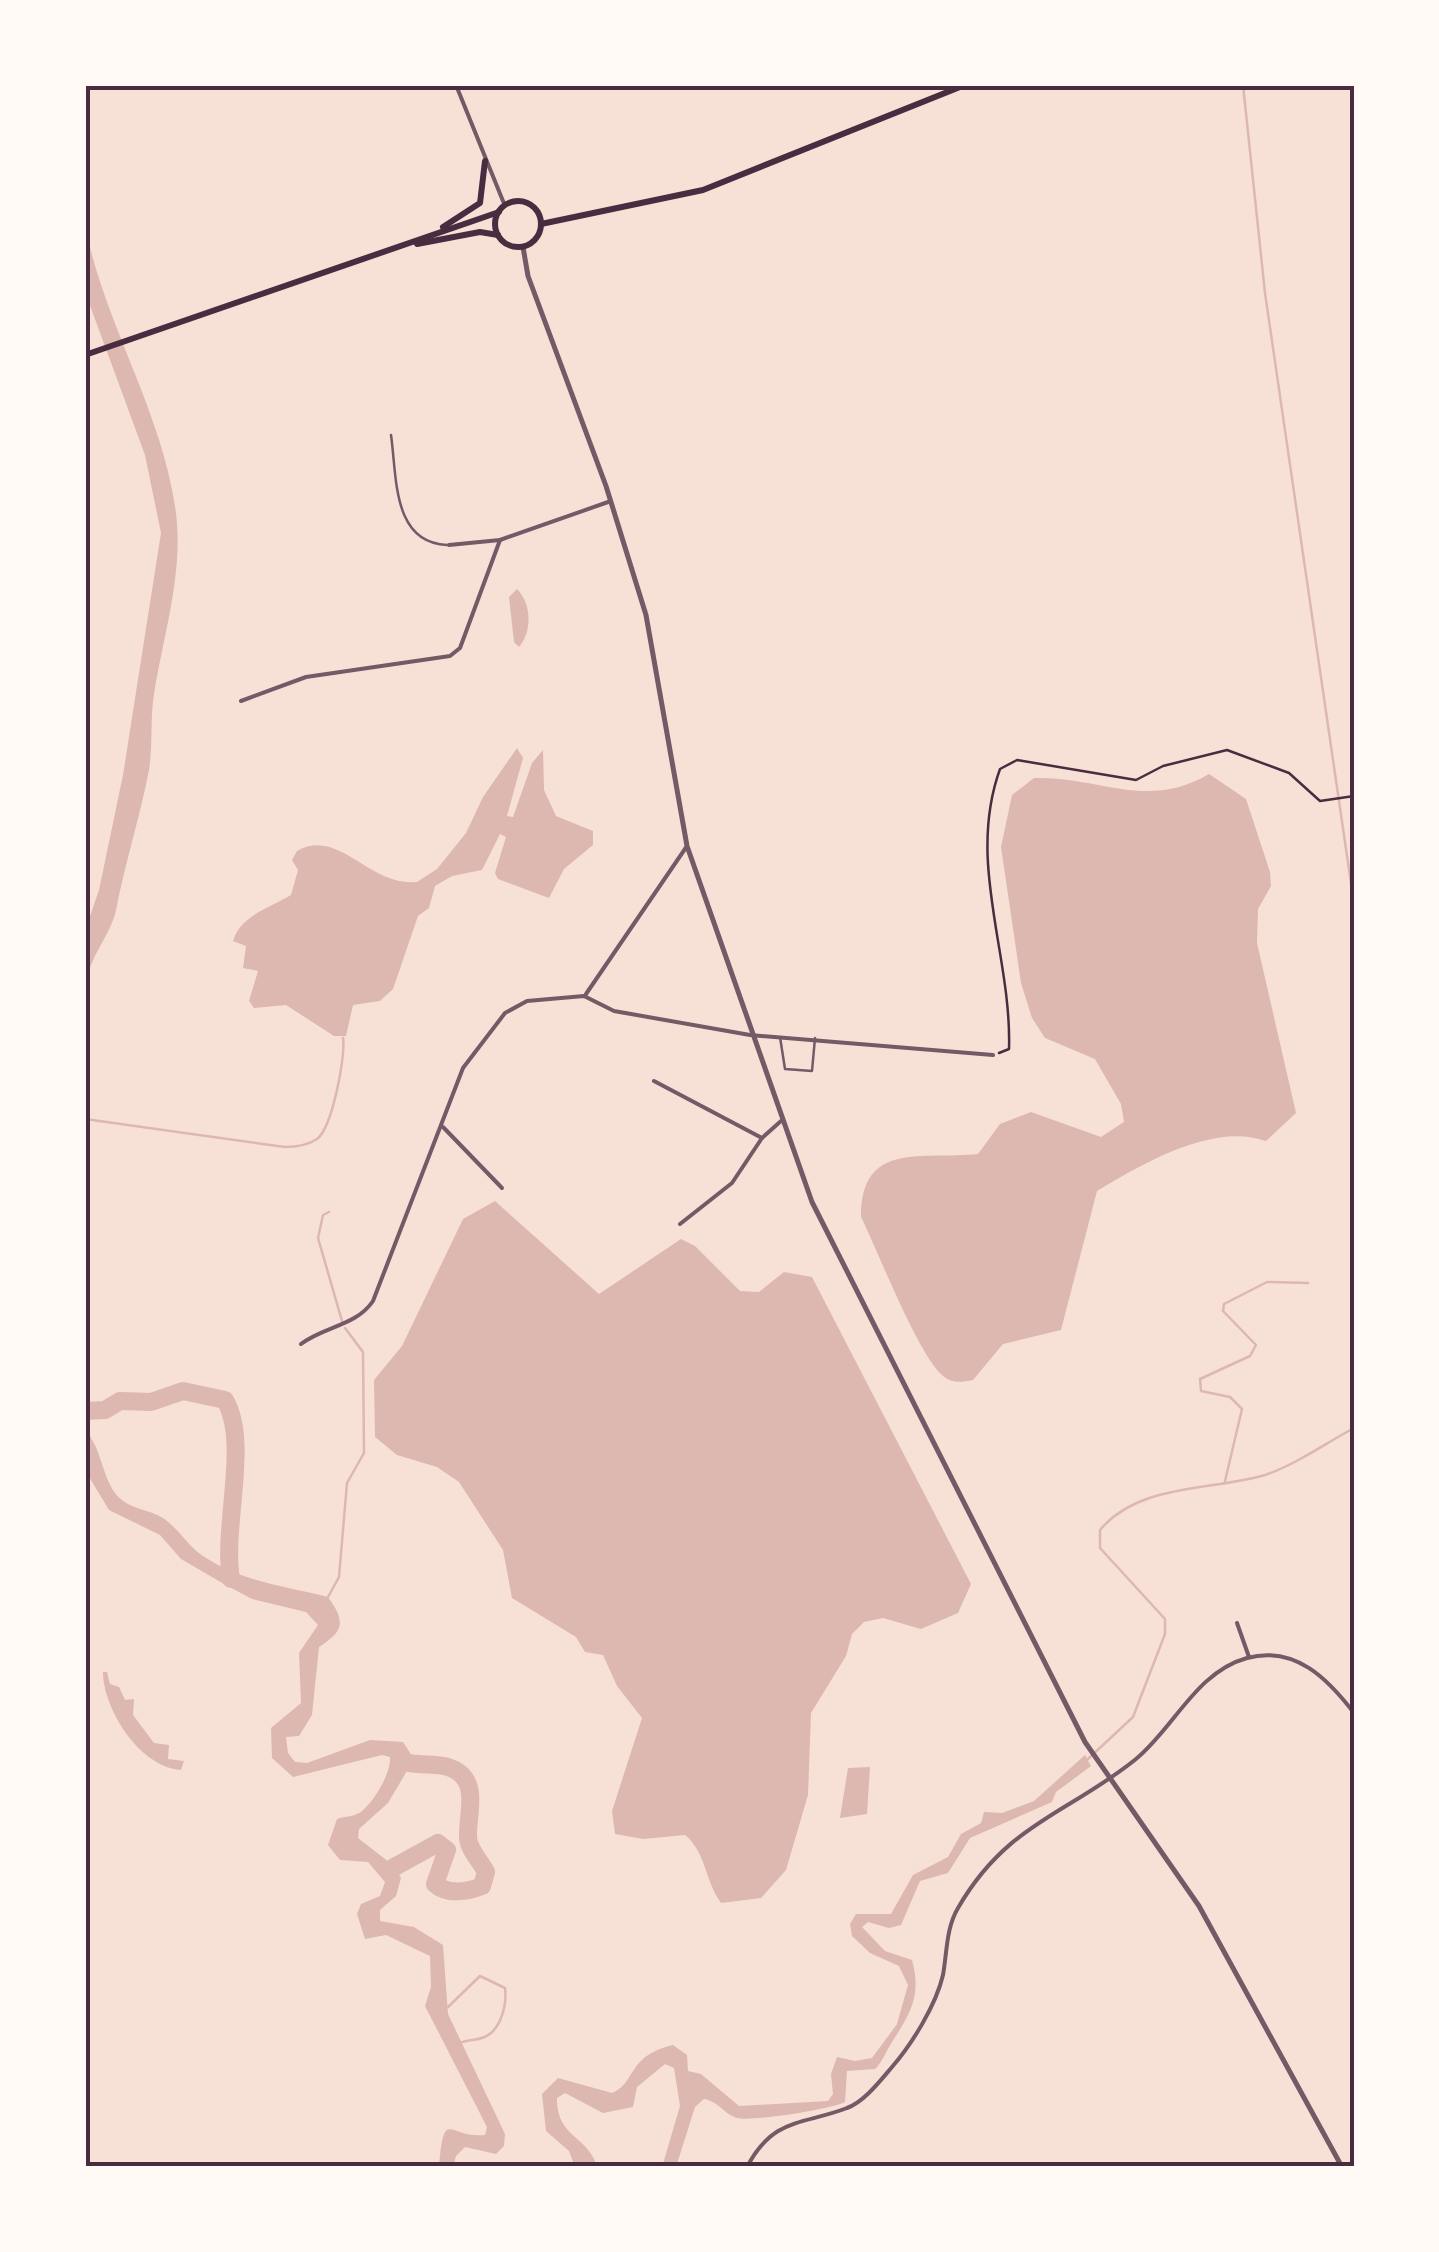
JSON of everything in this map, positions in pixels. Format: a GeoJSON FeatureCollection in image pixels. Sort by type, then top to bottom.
{"type":"FeatureCollection","features":[{"type":"Feature","properties":{"kind":"main road"},"geometry":{"type":"LineString","coordinates":[[541,224],[666,200],[731,181],[965,85]]}},
{"type":"Feature","properties":{"kind":"main road"},"geometry":{"type":"LineString","coordinates":[[402,247],[477,207],[485,190],[485,161]]}},
{"type":"Feature","properties":{"kind":"main road"},"geometry":{"type":"LineString","coordinates":[[85,355],[402,247],[499,212],[505,206],[528,204],[541,224]]}},
{"type":"Feature","properties":{"kind":"main road"},"geometry":{"type":"LineString","coordinates":[[498,235],[499,212]]}},
{"type":"Feature","properties":{"kind":"main road"},"geometry":{"type":"LineString","coordinates":[[402,247],[480,232],[498,235],[508,245],[523,247],[536,238],[541,224]]}},
{"type":"Feature","properties":{"kind":"street"},"geometry":{"type":"LineString","coordinates":[[456,85],[505,206]]}},
{"type":"Feature","properties":{"kind":"street"},"geometry":{"type":"LineString","coordinates":[[523,247],[528,276],[611,500],[646,616],[688,846],[750,1035],[812,1202],[1085,1742],[1106,1778],[1199,1906],[1342,2167]]}},
{"type":"Feature","properties":{"kind":"street"},"geometry":{"type":"LineString","coordinates":[[449,546],[500,540],[611,500]]}},
{"type":"Feature","properties":{"kind":"street"},"geometry":{"type":"LineString","coordinates":[[241,701],[306,677],[450,656],[460,648],[500,540]]}},
{"type":"Feature","properties":{"kind":"street"},"geometry":{"type":"LineString","coordinates":[[584,996],[688,846]]}},
{"type":"Feature","properties":{"kind":"street"},"geometry":{"type":"LineString","coordinates":[[301,1344],[330,1326],[359,1318],[373,1300],[463,1068],[505,1012],[527,1001],[584,996],[614,1010],[750,1035],[992,1054]]}},
{"type":"Feature","properties":{"kind":"street"},"geometry":{"type":"LineString","coordinates":[[654,1082],[762,1138]]}},
{"type":"Feature","properties":{"kind":"street"},"geometry":{"type":"LineString","coordinates":[[680,1224],[732,1182],[762,1138],[781,1120]]}},
{"type":"Feature","properties":{"kind":"street"},"geometry":{"type":"LineString","coordinates":[[443,1127],[502,1188]]}},
{"type":"Feature","properties":{"kind":"street"},"geometry":{"type":"LineString","coordinates":[[1237,1623],[1249,1657]]}},
{"type":"Feature","properties":{"kind":"street"},"geometry":{"type":"LineString","coordinates":[[748,2167],[775,2132],[796,2120],[856,2103],[894,2065],[937,1996],[955,1912],[972,1886],[1018,1834],[1136,1758],[1214,1673],[1249,1657],[1306,1664],[1326,1676],[1354,1713]]}},
{"type":"Feature","properties":{"kind":"lane"},"geometry":{"type":"LineString","coordinates":[[391,435],[403,518],[415,534],[435,545],[449,546]]}},
{"type":"Feature","properties":{"kind":"lane"},"geometry":{"type":"LineString","coordinates":[[780,1036],[786,1069],[812,1072],[814,1038]]}},
{"type":"Feature","properties":{"kind":"path"},"geometry":{"type":"LineString","coordinates":[[992,1054],[1009,1049],[1010,1017],[988,878],[991,794],[1000,769],[1017,760],[1136,780],[1163,766],[1228,750],[1289,773],[1320,800],[1354,796]]}},
{"type":"Feature","properties":{"kind":"shaded area"},"geometry":{"type":"Polygon","coordinates":[[[85,225],[105,296],[168,470],[175,506],[177,553],[153,703],[149,770],[114,919],[87,979],[89,1023],[85,1038],[85,931],[99,890],[123,775],[161,533],[145,455],[85,292],[85,225]]]}},
{"type":"Feature","properties":{"kind":"shaded area"},"geometry":{"type":"Polygon","coordinates":[[[517,589],[528,618],[519,647],[514,642],[509,597],[517,589]]]}},
{"type":"Feature","properties":{"kind":"shaded area"},"geometry":{"type":"Polygon","coordinates":[[[517,748],[523,758],[507,816],[513,817],[532,763],[543,750],[544,790],[556,816],[593,831],[593,845],[564,869],[549,898],[498,879],[495,873],[506,837],[500,834],[482,870],[452,876],[435,886],[429,908],[418,916],[393,989],[380,1001],[353,1005],[346,1036],[334,1036],[286,1005],[254,1008],[249,1001],[258,971],[243,968],[246,946],[233,941],[249,918],[291,895],[298,870],[292,860],[297,851],[327,846],[384,876],[417,882],[437,869],[466,833],[483,797],[517,748]]]}},
{"type":"Feature","properties":{"kind":"shaded area"},"geometry":{"type":"Polygon","coordinates":[[[1209,774],[1246,799],[1270,872],[1271,886],[1258,909],[1257,943],[1296,1113],[1266,1141],[1224,1137],[1201,1141],[1156,1158],[1097,1191],[1061,1330],[1003,1344],[973,1380],[950,1380],[933,1365],[922,1347],[861,1217],[864,1192],[871,1176],[898,1159],[978,1154],[1000,1124],[1031,1112],[1101,1137],[1124,1122],[1121,1104],[1095,1059],[1045,1038],[1032,1018],[1021,983],[1001,847],[1012,795],[1034,778],[1143,791],[1186,785],[1209,774]]]}},
{"type":"Feature","properties":{"kind":"shaded area"},"geometry":{"type":"Polygon","coordinates":[[[495,1201],[599,1294],[681,1239],[695,1246],[740,1291],[759,1292],[784,1272],[812,1277],[971,1584],[958,1613],[921,1629],[883,1618],[864,1622],[852,1634],[846,1656],[811,1713],[808,1795],[786,1870],[761,1898],[721,1903],[697,1850],[685,1835],[643,1839],[615,1834],[612,1811],[642,1718],[617,1686],[603,1655],[585,1652],[576,1637],[512,1598],[503,1550],[459,1482],[437,1467],[397,1455],[375,1437],[374,1380],[402,1346],[463,1219],[495,1201]]]}},
{"type":"Feature","properties":{"kind":"shaded area"},"geometry":{"type":"Polygon","coordinates":[[[85,1430],[110,1485],[126,1503],[163,1518],[198,1552],[218,1565],[264,1582],[328,1597],[334,1606],[340,1625],[319,1647],[312,1715],[299,1736],[286,1737],[288,1753],[295,1762],[307,1763],[370,1740],[403,1742],[414,1759],[388,1803],[359,1829],[358,1838],[394,1866],[401,1878],[396,1896],[380,1910],[380,1921],[414,1927],[443,1945],[448,2014],[505,2134],[504,2146],[496,2154],[465,2147],[456,2156],[453,2167],[439,2167],[446,2131],[485,2135],[487,2127],[425,2006],[431,1987],[430,1956],[386,1935],[365,1939],[357,1914],[361,1904],[380,1896],[385,1882],[368,1862],[340,1860],[328,1845],[337,1819],[359,1813],[372,1800],[385,1778],[390,1757],[382,1755],[293,1777],[272,1758],[271,1728],[301,1703],[299,1653],[318,1625],[306,1612],[252,1599],[224,1584],[181,1559],[160,1535],[109,1510],[85,1470],[85,1430]]]}},
{"type":"Feature","properties":{"kind":"shaded area"},"geometry":{"type":"Polygon","coordinates":[[[103,1672],[107,1672],[110,1684],[119,1687],[125,1700],[134,1699],[133,1715],[154,1743],[169,1745],[168,1759],[184,1761],[181,1770],[151,1758],[126,1733],[109,1702],[103,1672]]]}},
{"type":"Feature","properties":{"kind":"shaded area"},"geometry":{"type":"Polygon","coordinates":[[[1085,1755],[1091,1766],[1056,1792],[1052,1802],[970,1838],[948,1873],[920,1881],[901,1925],[889,1928],[868,1922],[862,1927],[885,1951],[912,1960],[916,1984],[904,2022],[878,2066],[847,2071],[845,2102],[745,2119],[732,2116],[704,2099],[695,2107],[676,2167],[662,2167],[680,2106],[674,2068],[665,2064],[637,2087],[633,2107],[603,2113],[565,2093],[557,2098],[562,2121],[597,2167],[575,2167],[569,2151],[546,2131],[542,2094],[558,2078],[612,2093],[620,2089],[647,2056],[673,2045],[687,2055],[688,2071],[701,2074],[739,2106],[828,2101],[833,2094],[831,2074],[837,2057],[855,2061],[872,2058],[897,2024],[908,1985],[899,1966],[870,1953],[852,1936],[850,1924],[856,1914],[891,1914],[913,1875],[948,1857],[961,1834],[981,1823],[984,1812],[1002,1813],[1034,1801],[1085,1755]]]}},
{"type":"Feature","properties":{"kind":"shaded area"},"geometry":{"type":"Polygon","coordinates":[[[870,1767],[867,1814],[840,1818],[848,1768],[870,1767]]]}},
{"type":"Feature","properties":{"kind":"waterway"},"geometry":{"type":"LineString","coordinates":[[1243,85],[1265,293],[1354,904]]}},
{"type":"Feature","properties":{"kind":"waterway"},"geometry":{"type":"LineString","coordinates":[[85,1119],[285,1147],[306,1144],[323,1132],[333,1107],[343,1038]]}},
{"type":"Feature","properties":{"kind":"waterway"},"geometry":{"type":"LineString","coordinates":[[329,1212],[323,1215],[318,1238],[342,1321]]}},
{"type":"Feature","properties":{"kind":"waterway"},"geometry":{"type":"LineString","coordinates":[[1225,1481],[1242,1409],[1230,1397],[1201,1391],[1200,1379],[1250,1356],[1256,1345],[1223,1311],[1224,1304],[1267,1282],[1308,1283]]}},
{"type":"Feature","properties":{"kind":"waterway"},"geometry":{"type":"LineString","coordinates":[[328,1597],[339,1577],[347,1483],[364,1453],[363,1352],[345,1328]]}},
{"type":"Feature","properties":{"kind":"waterway"},"geometry":{"type":"LineString","coordinates":[[85,1411],[105,1410],[120,1401],[151,1402],[183,1391],[225,1400],[232,1418],[236,1462],[231,1579]]}},
{"type":"Feature","properties":{"kind":"waterway"},"geometry":{"type":"LineString","coordinates":[[1088,1759],[1133,1717],[1165,1634],[1165,1619],[1100,1548],[1100,1530],[1135,1504],[1177,1491],[1265,1475],[1354,1428]]}},
{"type":"Feature","properties":{"kind":"waterway"},"geometry":{"type":"LineString","coordinates":[[389,1870],[438,1843],[447,1850],[435,1884],[445,1890],[476,1888],[482,1886],[486,1872],[469,1842],[470,1797],[465,1779],[448,1767],[401,1761]]}},
{"type":"Feature","properties":{"kind":"waterway"},"geometry":{"type":"LineString","coordinates":[[448,2007],[480,1976],[505,1988],[504,2010],[494,2030],[482,2038],[458,2044]]}}]}
